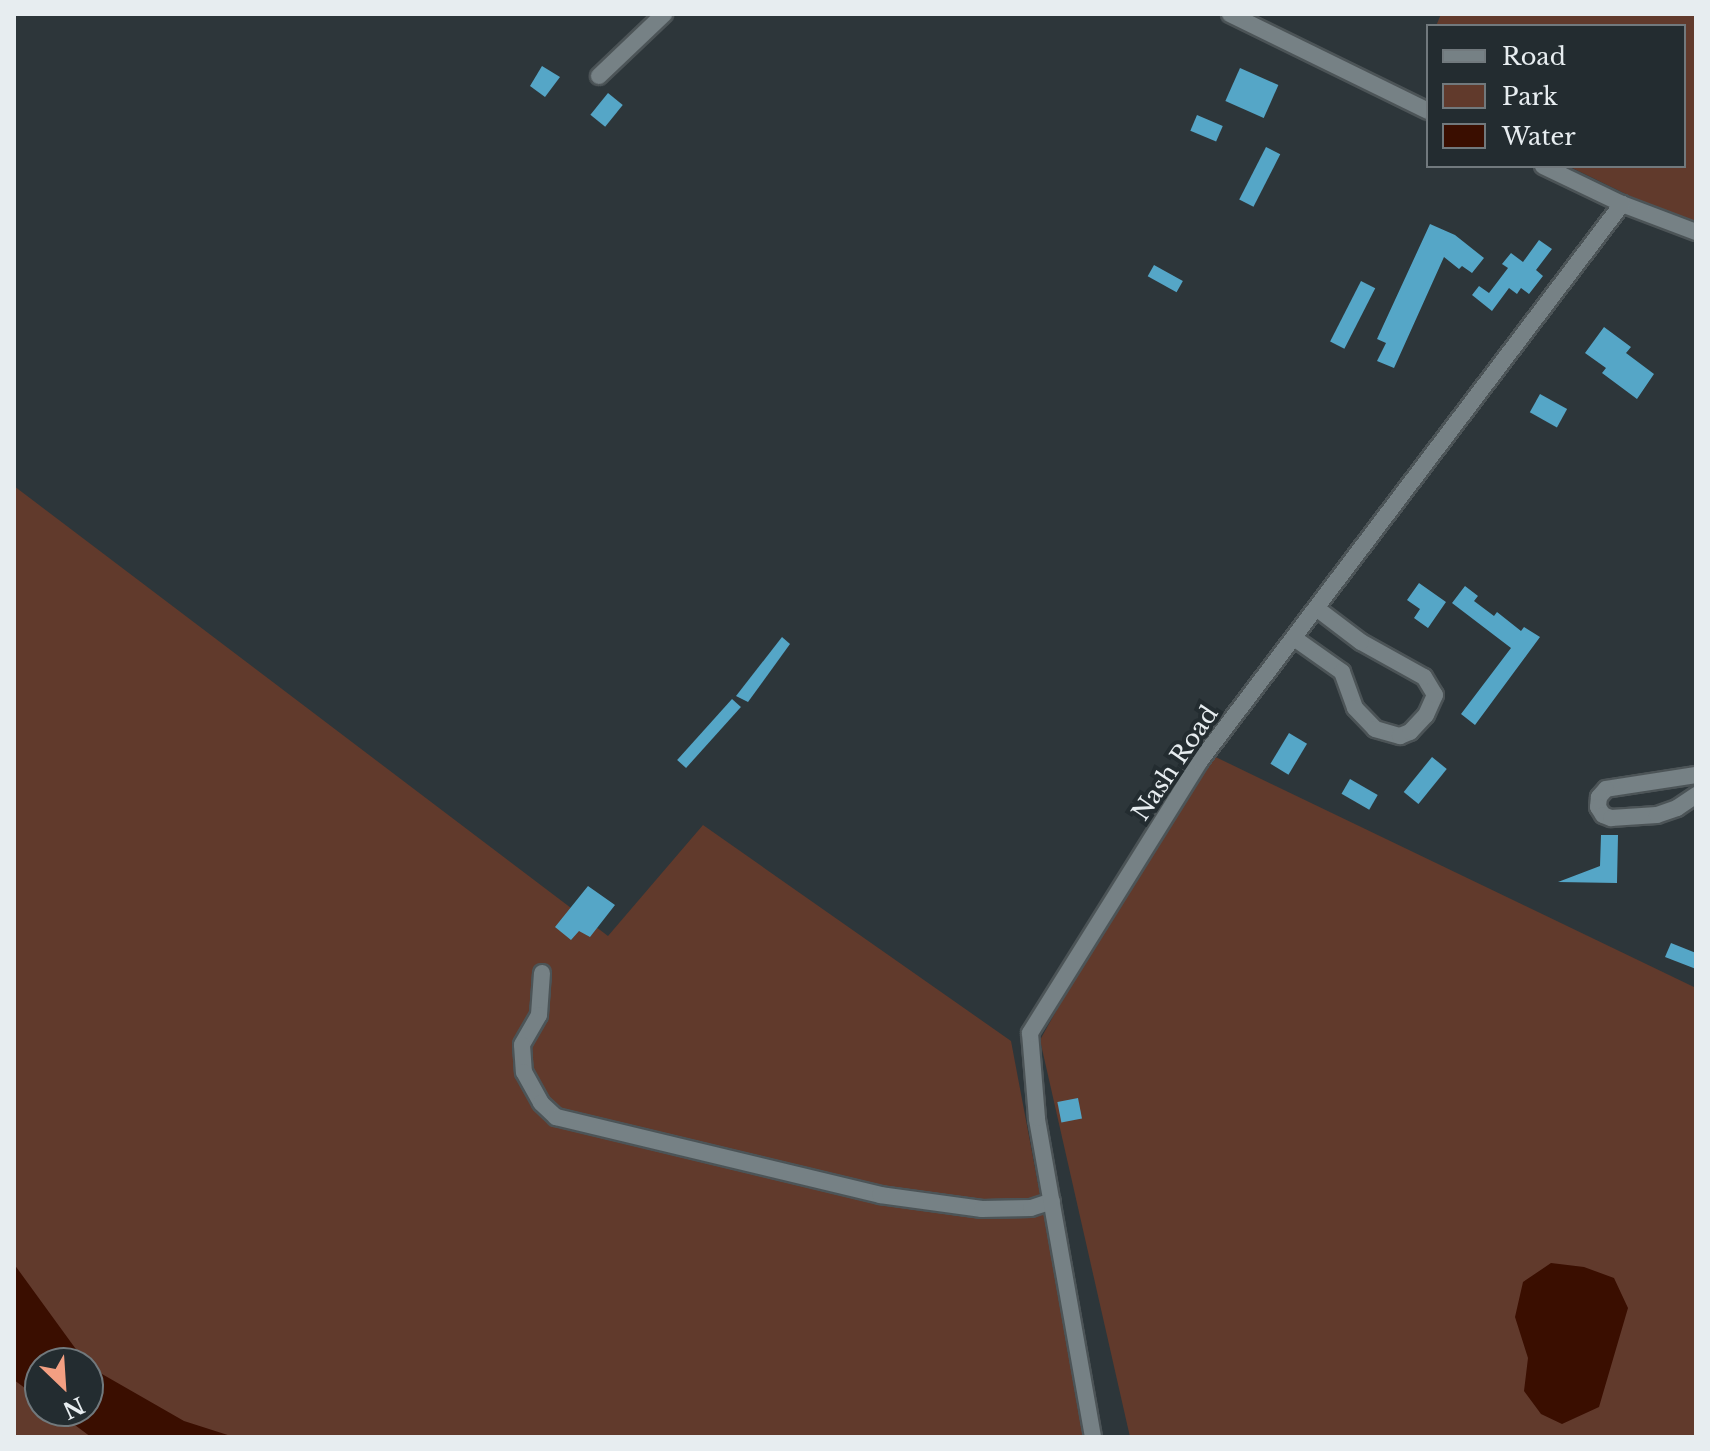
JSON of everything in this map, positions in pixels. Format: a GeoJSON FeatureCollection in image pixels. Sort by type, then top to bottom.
{"type":"FeatureCollection","features":[{"type":"Feature","properties":{"kind":"street"},"geometry":{"type":"LineString","coordinates":[[599,76],[664,14]]}},
{"type":"Feature","properties":{"kind":"street"},"geometry":{"type":"LineString","coordinates":[[1230,14],[1426,110]]}},
{"type":"Feature","properties":{"kind":"street"},"geometry":{"type":"LineString","coordinates":[[1547,168],[1622,204],[1696,232]]}},
{"type":"Feature","properties":{"kind":"street","name":"Nash Road"},"geometry":{"type":"LineString","coordinates":[[1093,1437],[1037,1118],[1030,1033],[1200,761],[1622,204]]}},
{"type":"Feature","properties":{"kind":"street"},"geometry":{"type":"LineString","coordinates":[[1294,638],[1342,672],[1355,708],[1375,729],[1400,736],[1420,724],[1435,695],[1424,677],[1361,642],[1316,608]]}},
{"type":"Feature","properties":{"kind":"street"},"geometry":{"type":"LineString","coordinates":[[1696,775],[1606,789],[1599,797],[1598,807],[1603,815],[1611,818],[1657,815],[1677,808],[1696,795]]}},
{"type":"Feature","properties":{"kind":"street"},"geometry":{"type":"LineString","coordinates":[[542,973],[539,1015],[522,1045],[524,1072],[541,1103],[556,1117],[880,1195],[982,1209],[1031,1208],[1052,1201]]}},
{"type":"Feature","properties":{"kind":"green space"},"geometry":{"type":"Polygon","coordinates":[[[1441,14],[1696,14],[1696,228],[1572,168],[1686,168],[1686,24],[1437,24],[1441,14]]]}},
{"type":"Feature","properties":{"kind":"green space"},"geometry":{"type":"Polygon","coordinates":[[[14,486],[608,936],[703,825],[1011,1041],[1086,1437],[14,1437],[14,486]]]}},
{"type":"Feature","properties":{"kind":"green space"},"geometry":{"type":"Polygon","coordinates":[[[1201,750],[1696,988],[1696,1437],[1130,1437],[1040,1040],[1201,750]]]}},
{"type":"Feature","properties":{"kind":"water"},"geometry":{"type":"Polygon","coordinates":[[[1551,1263],[1584,1267],[1614,1278],[1628,1308],[1599,1407],[1562,1424],[1541,1414],[1524,1391],[1528,1358],[1515,1317],[1523,1282],[1551,1263]]]}},
{"type":"Feature","properties":{"kind":"water"},"geometry":{"type":"Polygon","coordinates":[[[14,1264],[74,1347],[24,1347],[24,1387],[14,1380],[14,1264]]]}},
{"type":"Feature","properties":{"kind":"water"},"geometry":{"type":"Polygon","coordinates":[[[104,1375],[184,1421],[234,1437],[91,1437],[78,1427],[104,1427],[104,1375]]]}},
{"type":"Feature","properties":{"kind":"building"},"geometry":{"type":"Polygon","coordinates":[[[542,66],[560,77],[545,97],[530,86],[542,66]]]}},
{"type":"Feature","properties":{"kind":"building"},"geometry":{"type":"Polygon","coordinates":[[[1240,68],[1278,85],[1264,118],[1225,101],[1240,68]]]}},
{"type":"Feature","properties":{"kind":"building"},"geometry":{"type":"Polygon","coordinates":[[[608,93],[623,105],[605,127],[590,115],[608,93]]]}},
{"type":"Feature","properties":{"kind":"building"},"geometry":{"type":"Polygon","coordinates":[[[1197,115],[1223,126],[1216,142],[1190,131],[1197,115]]]}},
{"type":"Feature","properties":{"kind":"building"},"geometry":{"type":"Polygon","coordinates":[[[1266,147],[1280,154],[1253,207],[1239,200],[1266,147]]]}},
{"type":"Feature","properties":{"kind":"building"},"geometry":{"type":"Polygon","coordinates":[[[1430,224],[1455,235],[1484,258],[1472,273],[1462,266],[1459,269],[1444,257],[1394,368],[1377,361],[1386,343],[1377,339],[1430,224]]]}},
{"type":"Feature","properties":{"kind":"building"},"geometry":{"type":"Polygon","coordinates":[[[1539,240],[1552,249],[1536,270],[1543,276],[1529,294],[1521,288],[1517,294],[1509,288],[1492,311],[1472,295],[1479,286],[1489,293],[1508,268],[1502,264],[1511,253],[1523,262],[1539,240]]]}},
{"type":"Feature","properties":{"kind":"building"},"geometry":{"type":"Polygon","coordinates":[[[1154,265],[1183,281],[1177,292],[1148,276],[1154,265]]]}},
{"type":"Feature","properties":{"kind":"building"},"geometry":{"type":"Polygon","coordinates":[[[1361,281],[1375,288],[1344,349],[1330,342],[1361,281]]]}},
{"type":"Feature","properties":{"kind":"building"},"geometry":{"type":"Polygon","coordinates":[[[1604,327],[1631,347],[1626,353],[1654,374],[1637,399],[1602,373],[1606,368],[1585,353],[1604,327]]]}},
{"type":"Feature","properties":{"kind":"building"},"geometry":{"type":"Polygon","coordinates":[[[1540,394],[1567,409],[1557,427],[1530,412],[1540,394]]]}},
{"type":"Feature","properties":{"kind":"building"},"geometry":{"type":"Polygon","coordinates":[[[1419,583],[1446,602],[1428,628],[1414,618],[1420,609],[1407,600],[1419,583]]]}},
{"type":"Feature","properties":{"kind":"building"},"geometry":{"type":"Polygon","coordinates":[[[1465,586],[1478,596],[1474,601],[1494,616],[1497,612],[1521,631],[1524,627],[1540,637],[1475,725],[1461,714],[1511,648],[1452,603],[1465,586]]]}},
{"type":"Feature","properties":{"kind":"building"},"geometry":{"type":"Polygon","coordinates":[[[782,637],[790,644],[748,702],[736,696],[782,637]]]}},
{"type":"Feature","properties":{"kind":"building"},"geometry":{"type":"Polygon","coordinates":[[[732,699],[741,707],[686,768],[677,760],[732,699]]]}},
{"type":"Feature","properties":{"kind":"building"},"geometry":{"type":"Polygon","coordinates":[[[1289,733],[1307,744],[1288,775],[1270,764],[1289,733]]]}},
{"type":"Feature","properties":{"kind":"building"},"geometry":{"type":"Polygon","coordinates":[[[1432,757],[1447,769],[1418,804],[1404,792],[1432,757]]]}},
{"type":"Feature","properties":{"kind":"building"},"geometry":{"type":"Polygon","coordinates":[[[1350,779],[1378,795],[1369,810],[1342,794],[1350,779]]]}},
{"type":"Feature","properties":{"kind":"building"},"geometry":{"type":"Polygon","coordinates":[[[1601,835],[1618,835],[1617,883],[1558,882],[1600,866],[1601,835]]]}},
{"type":"Feature","properties":{"kind":"building"},"geometry":{"type":"Polygon","coordinates":[[[588,886],[615,905],[590,937],[579,931],[571,940],[555,927],[588,886]]]}},
{"type":"Feature","properties":{"kind":"building"},"geometry":{"type":"Polygon","coordinates":[[[1671,943],[1696,953],[1696,969],[1665,957],[1671,943]]]}},
{"type":"Feature","properties":{"kind":"building"},"geometry":{"type":"Polygon","coordinates":[[[1078,1098],[1082,1119],[1061,1123],[1057,1102],[1078,1098]]]}}]}
